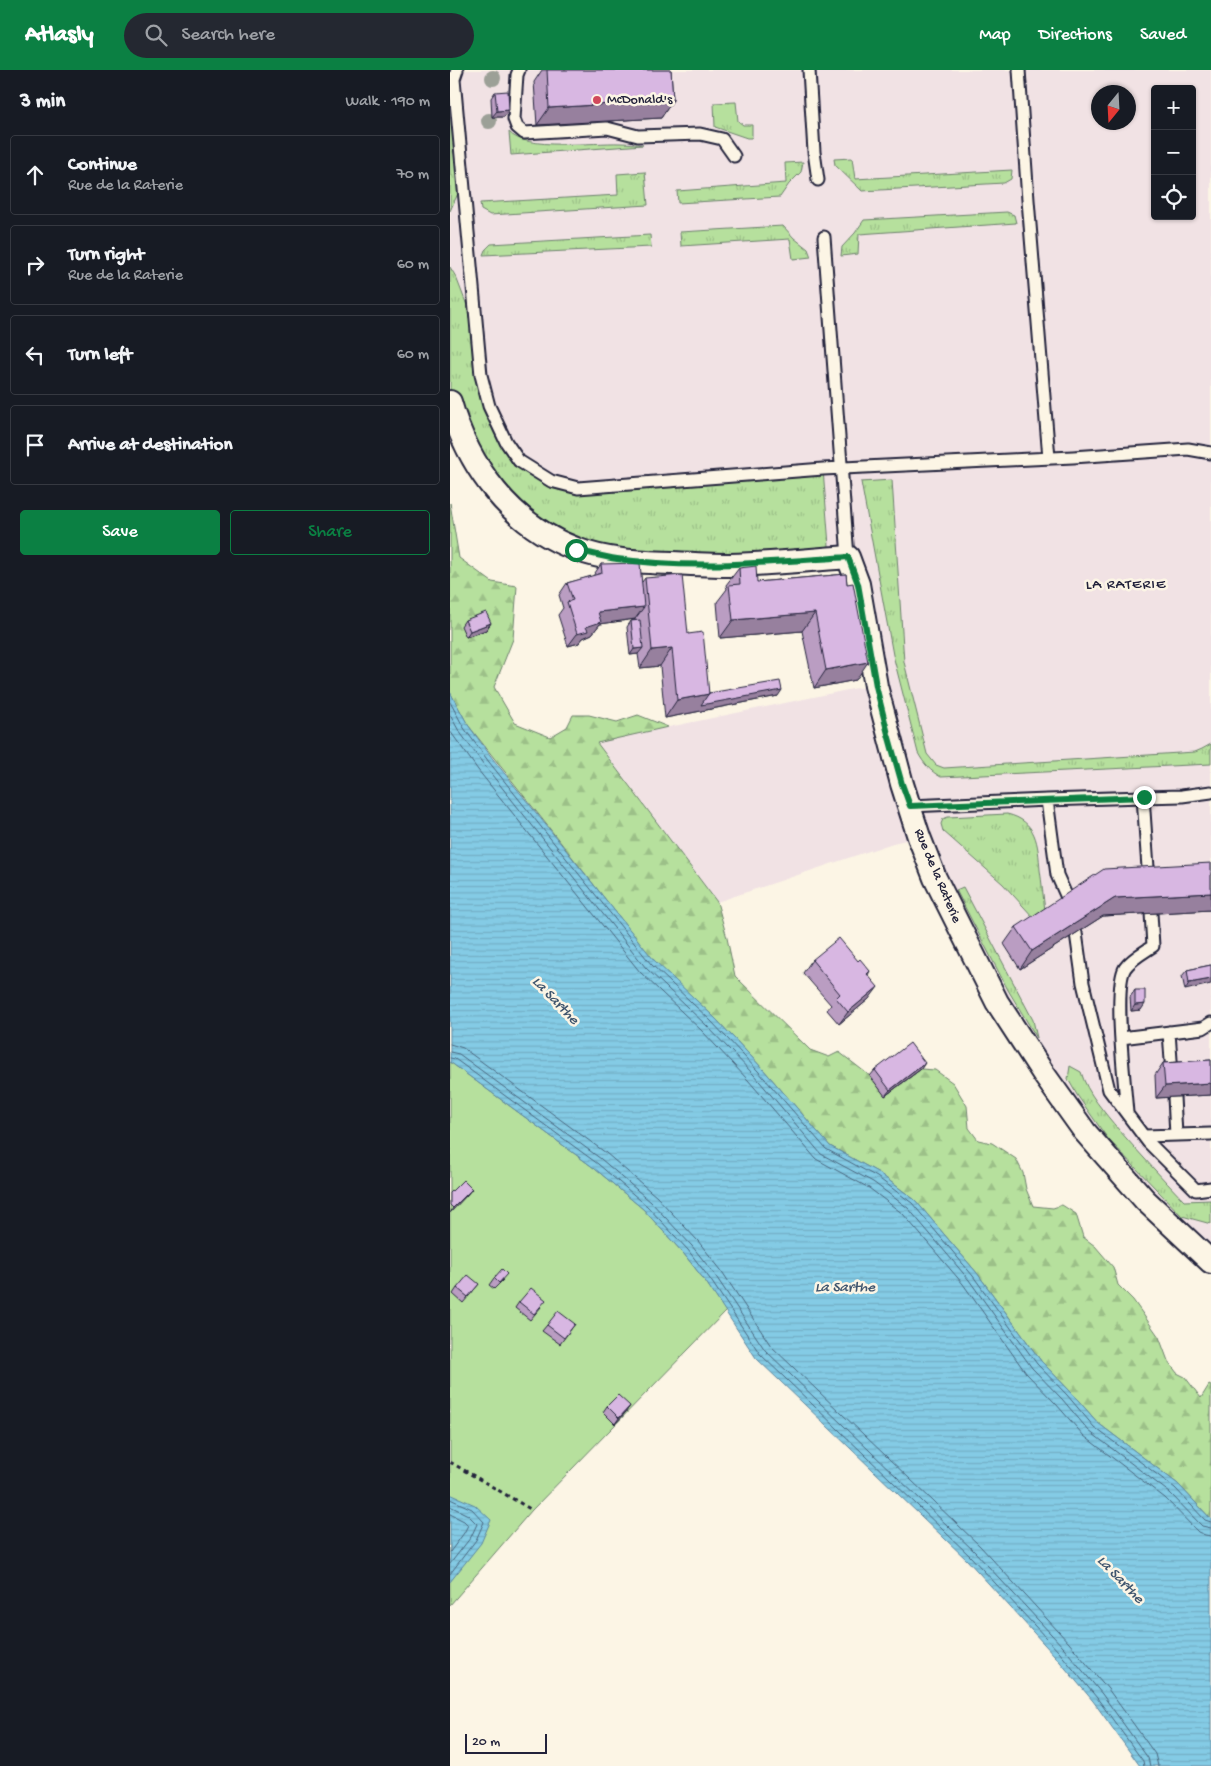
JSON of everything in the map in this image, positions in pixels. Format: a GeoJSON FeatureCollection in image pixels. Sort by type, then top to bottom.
{"type":"FeatureCollection","features":[{"type":"Feature","properties":{"kind":"street"},"geometry":{"type":"LineString","coordinates":[[450,402],[455,421],[466,447],[482,474],[508,506],[523,520],[576,550],[616,559],[657,563],[721,565],[848,557]]}},
{"type":"Feature","properties":{"kind":"street","name":"Rue de la Raterie"},"geometry":{"type":"LineString","coordinates":[[848,557],[858,584],[876,686],[888,734],[919,836],[935,878],[997,1002],[1045,1076],[1085,1132],[1145,1200],[1211,1262]]}},
{"type":"Feature","properties":{"kind":"lane"},"geometry":{"type":"LineString","coordinates":[[457,70],[454,79],[481,375],[489,406],[506,442],[519,461],[551,481],[578,488],[841,468],[1188,449],[1211,453]]}},
{"type":"Feature","properties":{"kind":"lane"},"geometry":{"type":"LineString","coordinates":[[519,70],[514,119],[517,128],[524,133],[607,128],[638,136],[700,134],[722,139],[734,156]]}},
{"type":"Feature","properties":{"kind":"lane"},"geometry":{"type":"LineString","coordinates":[[809,70],[814,152],[818,180]]}},
{"type":"Feature","properties":{"kind":"lane"},"geometry":{"type":"LineString","coordinates":[[1020,70],[1028,200],[1049,458]]}},
{"type":"Feature","properties":{"kind":"lane"},"geometry":{"type":"LineString","coordinates":[[824,238],[848,557]]}},
{"type":"Feature","properties":{"kind":"lane"},"geometry":{"type":"LineString","coordinates":[[910,806],[1182,796],[1211,792]]}},
{"type":"Feature","properties":{"kind":"lane"},"geometry":{"type":"LineString","coordinates":[[1144,797],[1149,884]]}},
{"type":"Feature","properties":{"kind":"lane"},"geometry":{"type":"LineString","coordinates":[[1047,800],[1057,874],[1069,902]]}},
{"type":"Feature","properties":{"kind":"lane"},"geometry":{"type":"LineString","coordinates":[[1127,1113],[1121,1038],[1120,988],[1126,966],[1152,946],[1151,913]]}},
{"type":"Feature","properties":{"kind":"lane"},"geometry":{"type":"LineString","coordinates":[[1076,933],[1083,983],[1109,1090],[1144,1136],[1196,1190],[1211,1188]]}},
{"type":"Feature","properties":{"kind":"lane"},"geometry":{"type":"LineString","coordinates":[[1121,1038],[1203,1028],[1211,1023]]}},
{"type":"Feature","properties":{"kind":"lane"},"geometry":{"type":"LineString","coordinates":[[1169,1032],[1172,1074]]}},
{"type":"Feature","properties":{"kind":"lane"},"geometry":{"type":"LineString","coordinates":[[1174,1097],[1176,1135]]}},
{"type":"Feature","properties":{"kind":"lane"},"geometry":{"type":"LineString","coordinates":[[1144,1136],[1211,1134]]}},
{"type":"Feature","properties":{"kind":"path"},"geometry":{"type":"LineString","coordinates":[[450,1462],[532,1510]]}},
{"type":"Feature","properties":{"kind":"shaded area"},"geometry":{"type":"Polygon","coordinates":[[[450,70],[1211,70],[1211,1262],[1045,1076],[919,837],[893,843],[717,902],[597,742],[857,688],[876,686],[848,557],[657,563],[450,402],[450,70]]]}},
{"type":"Feature","properties":{"kind":"green space"},"geometry":{"type":"Polygon","coordinates":[[[450,70],[457,70],[460,189],[450,211],[450,70]]]}},
{"type":"Feature","properties":{"kind":"green space"},"geometry":{"type":"Polygon","coordinates":[[[736,102],[738,121],[743,125],[752,125],[751,138],[715,127],[714,103],[736,102]]]}},
{"type":"Feature","properties":{"kind":"green space"},"geometry":{"type":"Polygon","coordinates":[[[509,132],[517,138],[545,144],[629,143],[643,145],[511,155],[509,132]]]}},
{"type":"Feature","properties":{"kind":"green space"},"geometry":{"type":"Polygon","coordinates":[[[852,158],[855,179],[1012,170],[1011,179],[1004,183],[862,191],[835,165],[834,159],[852,158]]]}},
{"type":"Feature","properties":{"kind":"green space"},"geometry":{"type":"Polygon","coordinates":[[[803,162],[801,172],[780,197],[678,203],[677,191],[786,183],[785,163],[803,162]]]}},
{"type":"Feature","properties":{"kind":"green space"},"geometry":{"type":"Polygon","coordinates":[[[645,172],[648,205],[490,215],[481,210],[480,203],[618,195],[617,174],[645,172]]]}},
{"type":"Feature","properties":{"kind":"green space"},"geometry":{"type":"Polygon","coordinates":[[[1007,212],[1014,215],[1016,223],[859,234],[858,254],[841,256],[842,247],[864,220],[1007,212]]]}},
{"type":"Feature","properties":{"kind":"green space"},"geometry":{"type":"Polygon","coordinates":[[[783,226],[808,249],[811,257],[793,259],[790,239],[681,246],[680,232],[783,226]]]}},
{"type":"Feature","properties":{"kind":"green space"},"geometry":{"type":"Polygon","coordinates":[[[650,235],[651,247],[483,255],[491,244],[650,235]]]}},
{"type":"Feature","properties":{"kind":"green space"},"geometry":{"type":"Polygon","coordinates":[[[450,267],[456,277],[471,316],[481,373],[519,461],[579,488],[823,469],[830,558],[616,559],[523,520],[450,402],[450,267]]]}},
{"type":"Feature","properties":{"kind":"green space"},"geometry":{"type":"Polygon","coordinates":[[[892,480],[904,662],[927,754],[936,765],[944,768],[1195,752],[1211,744],[1211,764],[941,777],[930,770],[918,753],[893,655],[861,482],[892,480]]]}},
{"type":"Feature","properties":{"kind":"green space"},"geometry":{"type":"Polygon","coordinates":[[[450,503],[459,558],[492,582],[517,586],[513,639],[494,687],[515,723],[550,737],[567,727],[573,715],[589,715],[617,722],[638,715],[668,727],[597,743],[717,902],[735,976],[810,1050],[829,1057],[839,1052],[870,1076],[885,1096],[921,1069],[935,1070],[953,1083],[967,1106],[969,1128],[978,1140],[992,1143],[1016,1159],[1023,1173],[1026,1189],[1033,1206],[1053,1208],[1062,1205],[1076,1214],[1083,1237],[1095,1246],[1113,1267],[1118,1285],[1133,1300],[1159,1337],[1168,1361],[1177,1373],[1185,1377],[1201,1398],[1209,1385],[1211,1386],[1211,1519],[1178,1484],[1098,1423],[1041,1361],[977,1273],[915,1200],[879,1173],[830,1146],[762,1068],[715,1018],[654,961],[468,725],[450,692],[450,503]]]}},
{"type":"Feature","properties":{"kind":"green space"},"geometry":{"type":"Polygon","coordinates":[[[1007,814],[1025,822],[1037,843],[1045,910],[1033,917],[1003,884],[943,831],[941,824],[943,819],[948,817],[1007,814]]]}},
{"type":"Feature","properties":{"kind":"green space"},"geometry":{"type":"Polygon","coordinates":[[[963,887],[1033,1020],[1037,1038],[1008,990],[956,890],[963,887]]]}},
{"type":"Feature","properties":{"kind":"green space"},"geometry":{"type":"Polygon","coordinates":[[[450,1062],[594,1168],[643,1209],[684,1254],[726,1311],[532,1510],[450,1605],[450,1062]]]}},
{"type":"Feature","properties":{"kind":"green space"},"geometry":{"type":"Polygon","coordinates":[[[1070,1066],[1081,1072],[1088,1088],[1102,1110],[1184,1201],[1211,1200],[1211,1224],[1182,1216],[1108,1139],[1068,1079],[1070,1066]]]}},
{"type":"Feature","properties":{"kind":"water","name":"La Sarthe"},"geometry":{"type":"Polygon","coordinates":[[[450,692],[468,725],[493,759],[654,960],[715,1018],[762,1068],[830,1146],[879,1173],[915,1200],[977,1273],[1041,1361],[1098,1423],[1178,1484],[1211,1519],[1211,1766],[1140,1766],[1093,1701],[1055,1656],[967,1560],[756,1358],[706,1282],[684,1254],[643,1209],[594,1168],[450,1062],[450,692]]]}},
{"type":"Feature","properties":{"kind":"water"},"geometry":{"type":"Polygon","coordinates":[[[450,1494],[475,1505],[491,1520],[481,1543],[450,1582],[450,1494]]]}},
{"type":"Feature","properties":{"kind":"building"},"geometry":{"type":"Polygon","coordinates":[[[547,70],[671,70],[673,100],[549,108],[547,70]]]}},
{"type":"Feature","properties":{"kind":"building"},"geometry":{"type":"Polygon","coordinates":[[[508,91],[509,110],[497,111],[495,92],[508,91]]]}},
{"type":"Feature","properties":{"kind":"building"},"geometry":{"type":"Polygon","coordinates":[[[640,563],[644,607],[598,612],[601,622],[586,627],[588,631],[577,634],[567,602],[573,600],[567,583],[602,573],[601,564],[640,563]]]}},
{"type":"Feature","properties":{"kind":"building"},"geometry":{"type":"Polygon","coordinates":[[[756,566],[757,582],[846,574],[847,584],[853,583],[868,662],[826,670],[815,613],[733,620],[729,585],[740,584],[739,568],[756,566]]]}},
{"type":"Feature","properties":{"kind":"building"},"geometry":{"type":"Polygon","coordinates":[[[682,575],[688,634],[703,632],[709,694],[677,700],[672,648],[652,650],[645,578],[682,575]]]}},
{"type":"Feature","properties":{"kind":"building"},"geometry":{"type":"Polygon","coordinates":[[[486,612],[491,623],[470,631],[465,620],[486,612]]]}},
{"type":"Feature","properties":{"kind":"building"},"geometry":{"type":"Polygon","coordinates":[[[640,620],[643,648],[634,649],[631,621],[640,620]]]}},
{"type":"Feature","properties":{"kind":"building"},"geometry":{"type":"Polygon","coordinates":[[[780,681],[782,690],[701,705],[709,693],[780,681]]]}},
{"type":"Feature","properties":{"kind":"building"},"geometry":{"type":"Polygon","coordinates":[[[1211,863],[1211,893],[1115,898],[1032,951],[1016,927],[1104,869],[1211,863]]]}},
{"type":"Feature","properties":{"kind":"building"},"geometry":{"type":"Polygon","coordinates":[[[839,938],[858,961],[860,959],[870,971],[867,974],[878,987],[848,1012],[836,998],[840,994],[812,960],[839,938]]]}},
{"type":"Feature","properties":{"kind":"building"},"geometry":{"type":"Polygon","coordinates":[[[1211,965],[1211,979],[1189,983],[1187,970],[1211,965]]]}},
{"type":"Feature","properties":{"kind":"building"},"geometry":{"type":"Polygon","coordinates":[[[1135,990],[1145,990],[1145,1004],[1135,1005],[1135,990]]]}},
{"type":"Feature","properties":{"kind":"building"},"geometry":{"type":"Polygon","coordinates":[[[910,1043],[925,1063],[890,1090],[875,1070],[910,1043]]]}},
{"type":"Feature","properties":{"kind":"building"},"geometry":{"type":"Polygon","coordinates":[[[1211,1060],[1211,1083],[1165,1086],[1163,1063],[1211,1060]]]}},
{"type":"Feature","properties":{"kind":"building"},"geometry":{"type":"Polygon","coordinates":[[[463,1180],[472,1189],[453,1208],[450,1205],[450,1193],[463,1180]]]}},
{"type":"Feature","properties":{"kind":"building"},"geometry":{"type":"Polygon","coordinates":[[[502,1269],[507,1274],[499,1283],[494,1278],[502,1269]]]}},
{"type":"Feature","properties":{"kind":"building"},"geometry":{"type":"Polygon","coordinates":[[[468,1275],[479,1284],[468,1297],[457,1288],[468,1275]]]}},
{"type":"Feature","properties":{"kind":"building"},"geometry":{"type":"Polygon","coordinates":[[[531,1288],[546,1300],[534,1314],[519,1302],[531,1288]]]}},
{"type":"Feature","properties":{"kind":"building"},"geometry":{"type":"Polygon","coordinates":[[[558,1311],[575,1324],[564,1338],[547,1325],[558,1311]]]}},
{"type":"Feature","properties":{"kind":"building"},"geometry":{"type":"Polygon","coordinates":[[[618,1395],[630,1406],[619,1418],[607,1406],[618,1395]]]}},
{"type":"Feature","properties":{"kind":"place","name":"McDonald's"},"geometry":{"type":"Point","coordinates":[597,100]}},
{"type":"Feature","properties":{"kind":"district","name":"LA RATERIE"},"geometry":{"type":"Point","coordinates":[1126,585]}},
{"type":"Feature","properties":{"kind":"route"},"geometry":{"type":"LineString","coordinates":[[576,550],[616,559],[657,563],[730,565],[848,557],[858,584],[876,686],[902,784],[910,806],[1144,797]]}}]}
